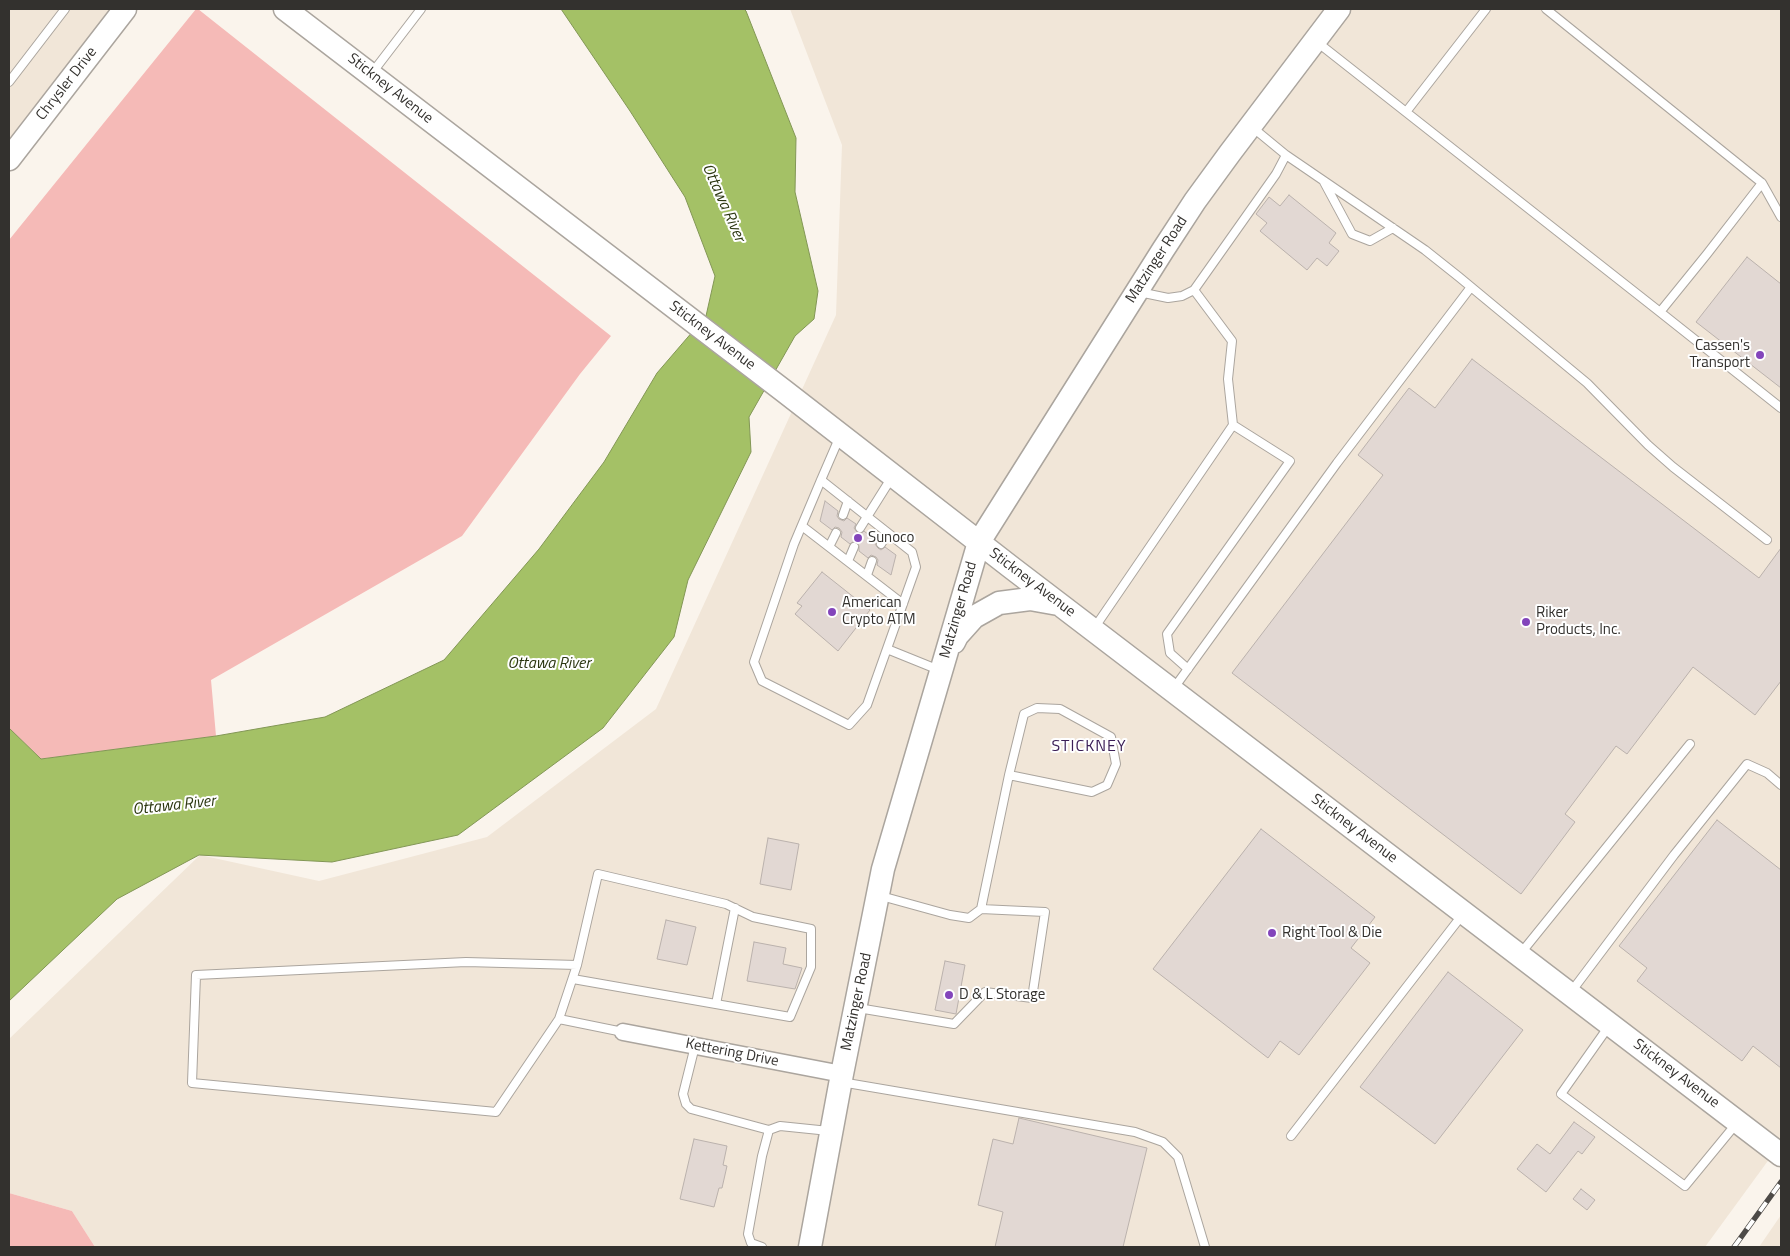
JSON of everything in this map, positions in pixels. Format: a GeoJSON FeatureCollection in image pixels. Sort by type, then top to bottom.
{"type":"FeatureCollection","features":[{"type":"Feature","properties":{"kind":"street","name":"Chrysler Drive"},"geometry":{"type":"LineString","coordinates":[[9,159],[125,9]]}},
{"type":"Feature","properties":{"kind":"street","name":"Stickney Avenue"},"geometry":{"type":"LineString","coordinates":[[285,9],[1172,690],[1781,1154]]}},
{"type":"Feature","properties":{"kind":"street","name":"Matzinger Road"},"geometry":{"type":"LineString","coordinates":[[810,1247],[841,1078],[883,869],[979,542],[1196,201],[1339,9]]}},
{"type":"Feature","properties":{"kind":"street"},"geometry":{"type":"LineString","coordinates":[[943,665],[957,636],[974,617],[991,607],[1010,601],[1030,599],[1062,605]]}},
{"type":"Feature","properties":{"kind":"street","name":"Kettering Drive"},"geometry":{"type":"LineString","coordinates":[[623,1032],[841,1078]]}},
{"type":"Feature","properties":{"kind":"lane"},"geometry":{"type":"LineString","coordinates":[[9,82],[65,9]]}},
{"type":"Feature","properties":{"kind":"lane"},"geometry":{"type":"LineString","coordinates":[[371,74],[421,9]]}},
{"type":"Feature","properties":{"kind":"lane"},"geometry":{"type":"LineString","coordinates":[[1406,112],[1486,9]]}},
{"type":"Feature","properties":{"kind":"lane"},"geometry":{"type":"LineString","coordinates":[[1546,9],[1762,183],[1781,218]]}},
{"type":"Feature","properties":{"kind":"lane"},"geometry":{"type":"LineString","coordinates":[[1315,40],[1781,408]]}},
{"type":"Feature","properties":{"kind":"lane"},"geometry":{"type":"LineString","coordinates":[[1250,126],[1286,155],[1425,250],[1471,286],[1587,383],[1648,445],[1673,467],[1767,540]]}},
{"type":"Feature","properties":{"kind":"lane"},"geometry":{"type":"LineString","coordinates":[[1137,291],[1168,298],[1182,296],[1194,290],[1276,174],[1286,155]]}},
{"type":"Feature","properties":{"kind":"lane"},"geometry":{"type":"LineString","coordinates":[[1323,180],[1352,234],[1370,241],[1393,228]]}},
{"type":"Feature","properties":{"kind":"lane"},"geometry":{"type":"LineString","coordinates":[[1660,312],[1708,254],[1762,183]]}},
{"type":"Feature","properties":{"kind":"lane"},"geometry":{"type":"LineString","coordinates":[[1172,690],[1337,463],[1471,286]]}},
{"type":"Feature","properties":{"kind":"lane"},"geometry":{"type":"LineString","coordinates":[[1093,629],[1234,425],[1228,379],[1232,341],[1194,290]]}},
{"type":"Feature","properties":{"kind":"lane"},"geometry":{"type":"LineString","coordinates":[[1188,669],[1170,653],[1167,634],[1290,461],[1234,425]]}},
{"type":"Feature","properties":{"kind":"lane"},"geometry":{"type":"LineString","coordinates":[[821,480],[912,552],[916,567],[867,705],[849,725],[762,682],[754,662],[794,544],[821,480],[841,434]]}},
{"type":"Feature","properties":{"kind":"lane"},"geometry":{"type":"LineString","coordinates":[[860,528],[893,475]]}},
{"type":"Feature","properties":{"kind":"lane"},"geometry":{"type":"LineString","coordinates":[[843,515],[848,501]]}},
{"type":"Feature","properties":{"kind":"lane"},"geometry":{"type":"LineString","coordinates":[[802,526],[903,604]]}},
{"type":"Feature","properties":{"kind":"lane"},"geometry":{"type":"LineString","coordinates":[[829,547],[836,533]]}},
{"type":"Feature","properties":{"kind":"lane"},"geometry":{"type":"LineString","coordinates":[[881,544],[888,533]]}},
{"type":"Feature","properties":{"kind":"lane"},"geometry":{"type":"LineString","coordinates":[[848,561],[854,547]]}},
{"type":"Feature","properties":{"kind":"lane"},"geometry":{"type":"LineString","coordinates":[[867,575],[872,561]]}},
{"type":"Feature","properties":{"kind":"lane"},"geometry":{"type":"LineString","coordinates":[[887,649],[943,665]]}},
{"type":"Feature","properties":{"kind":"lane"},"geometry":{"type":"LineString","coordinates":[[981,909],[1009,775],[1024,714],[1037,708],[1060,709],[1111,737],[1116,764],[1107,785],[1092,792],[1009,775]]}},
{"type":"Feature","properties":{"kind":"lane"},"geometry":{"type":"LineString","coordinates":[[1519,955],[1690,744]]}},
{"type":"Feature","properties":{"kind":"lane"},"geometry":{"type":"LineString","coordinates":[[1570,993],[1674,855],[1747,764],[1767,773],[1781,785]]}},
{"type":"Feature","properties":{"kind":"lane"},"geometry":{"type":"LineString","coordinates":[[573,979],[790,1017],[811,967],[811,928],[752,917],[726,904],[598,874],[578,965],[573,979],[559,1019],[496,1112],[192,1083],[196,975],[466,962],[578,965]]}},
{"type":"Feature","properties":{"kind":"lane"},"geometry":{"type":"LineString","coordinates":[[855,1008],[954,1024],[985,992],[1032,998],[1045,912],[981,909],[969,918],[950,915],[879,896]]}},
{"type":"Feature","properties":{"kind":"lane"},"geometry":{"type":"LineString","coordinates":[[716,1004],[735,908]]}},
{"type":"Feature","properties":{"kind":"lane"},"geometry":{"type":"LineString","coordinates":[[1291,1136],[1465,913]]}},
{"type":"Feature","properties":{"kind":"lane"},"geometry":{"type":"LineString","coordinates":[[559,1019],[623,1032]]}},
{"type":"Feature","properties":{"kind":"lane"},"geometry":{"type":"LineString","coordinates":[[1610,1024],[1561,1094],[1686,1186],[1738,1122]]}},
{"type":"Feature","properties":{"kind":"lane"},"geometry":{"type":"LineString","coordinates":[[695,1046],[683,1094],[686,1104],[691,1109],[769,1130],[780,1126],[831,1132]]}},
{"type":"Feature","properties":{"kind":"lane"},"geometry":{"type":"LineString","coordinates":[[841,1078],[1135,1132],[1163,1142],[1178,1157],[1205,1247]]}},
{"type":"Feature","properties":{"kind":"lane"},"geometry":{"type":"LineString","coordinates":[[762,1247],[751,1243],[748,1234],[762,1156],[769,1130]]}},
{"type":"Feature","properties":{"kind":"shaded area"},"geometry":{"type":"Polygon","coordinates":[[[9,9],[125,9],[9,159],[9,9]]]}},
{"type":"Feature","properties":{"kind":"shaded area"},"geometry":{"type":"Polygon","coordinates":[[[196,9],[611,336],[580,374],[462,536],[211,680],[216,736],[41,759],[9,728],[9,240],[196,9]]]}},
{"type":"Feature","properties":{"kind":"shaded area"},"geometry":{"type":"Polygon","coordinates":[[[790,9],[1781,9],[1781,1143],[1705,1247],[95,1247],[72,1211],[9,1193],[9,1039],[200,855],[319,881],[487,837],[656,709],[836,315],[842,145],[790,9]]]}},
{"type":"Feature","properties":{"kind":"shaded area"},"geometry":{"type":"Polygon","coordinates":[[[9,1193],[72,1211],[95,1247],[9,1247],[9,1193]]]}},
{"type":"Feature","properties":{"kind":"shaded area"},"geometry":{"type":"Polygon","coordinates":[[[1781,1215],[1781,1247],[1759,1247],[1781,1215]]]}},
{"type":"Feature","properties":{"kind":"water","name":"Ottawa River"},"geometry":{"type":"Polygon","coordinates":[[[561,9],[744,9],[796,138],[795,192],[818,291],[814,319],[795,336],[749,417],[751,452],[688,580],[674,637],[603,728],[458,835],[332,862],[199,855],[117,899],[9,1001],[9,728],[41,759],[216,736],[325,717],[444,660],[539,549],[604,462],[657,373],[706,316],[715,276],[685,197],[561,9]]]}},
{"type":"Feature","properties":{"kind":"building"},"geometry":{"type":"Polygon","coordinates":[[[1289,195],[1336,233],[1329,243],[1339,251],[1327,266],[1317,258],[1307,270],[1260,231],[1267,223],[1256,214],[1269,197],[1280,206],[1289,195]]]}},
{"type":"Feature","properties":{"kind":"building","name":"Cassen's Transport"},"geometry":{"type":"Polygon","coordinates":[[[1747,257],[1781,284],[1781,388],[1696,322],[1747,257]]]}},
{"type":"Feature","properties":{"kind":"building","name":"Riker Products, Inc."},"geometry":{"type":"Polygon","coordinates":[[[1472,359],[1759,578],[1781,548],[1781,681],[1755,715],[1693,667],[1627,754],[1616,746],[1565,814],[1575,822],[1521,894],[1232,673],[1383,475],[1358,455],[1409,388],[1435,408],[1472,359]]]}},
{"type":"Feature","properties":{"kind":"building","name":"Sunoco"},"geometry":{"type":"Polygon","coordinates":[[[825,501],[838,511],[837,516],[839,519],[844,521],[847,518],[856,524],[854,528],[857,532],[860,534],[864,531],[876,541],[875,544],[878,548],[881,550],[885,547],[896,555],[891,575],[877,565],[878,560],[876,557],[871,555],[868,558],[859,551],[857,542],[850,544],[841,537],[842,532],[839,528],[835,527],[832,530],[820,521],[825,501]]]}},
{"type":"Feature","properties":{"kind":"building","name":"American Crypto ATM"},"geometry":{"type":"Polygon","coordinates":[[[822,572],[870,610],[838,651],[795,614],[802,606],[797,603],[822,572]]]}},
{"type":"Feature","properties":{"kind":"building"},"geometry":{"type":"Polygon","coordinates":[[[1717,820],[1781,870],[1781,1068],[1753,1046],[1742,1061],[1637,981],[1647,968],[1619,946],[1717,820]]]}},
{"type":"Feature","properties":{"kind":"building","name":"Right Tool & Die"},"geometry":{"type":"Polygon","coordinates":[[[1261,829],[1375,917],[1351,948],[1370,963],[1299,1055],[1280,1041],[1268,1058],[1153,969],[1261,829]]]}},
{"type":"Feature","properties":{"kind":"building"},"geometry":{"type":"Polygon","coordinates":[[[768,838],[799,844],[791,890],[760,884],[768,838]]]}},
{"type":"Feature","properties":{"kind":"building"},"geometry":{"type":"Polygon","coordinates":[[[666,920],[696,927],[687,965],[657,959],[666,920]]]}},
{"type":"Feature","properties":{"kind":"building"},"geometry":{"type":"Polygon","coordinates":[[[754,942],[786,948],[783,964],[802,968],[795,989],[747,981],[754,942]]]}},
{"type":"Feature","properties":{"kind":"building","name":"D & L Storage"},"geometry":{"type":"Polygon","coordinates":[[[945,961],[965,965],[956,1014],[935,1010],[945,961]]]}},
{"type":"Feature","properties":{"kind":"building"},"geometry":{"type":"Polygon","coordinates":[[[1448,972],[1523,1030],[1435,1144],[1360,1087],[1448,972]]]}},
{"type":"Feature","properties":{"kind":"building"},"geometry":{"type":"Polygon","coordinates":[[[1019,1118],[1147,1148],[1123,1247],[995,1247],[1003,1212],[978,1205],[993,1139],[1013,1144],[1019,1118]]]}},
{"type":"Feature","properties":{"kind":"building"},"geometry":{"type":"Polygon","coordinates":[[[1574,1122],[1595,1137],[1582,1154],[1578,1151],[1546,1192],[1517,1169],[1537,1144],[1550,1154],[1574,1122]]]}},
{"type":"Feature","properties":{"kind":"building"},"geometry":{"type":"Polygon","coordinates":[[[694,1139],[727,1146],[723,1165],[727,1166],[722,1188],[719,1188],[714,1207],[680,1199],[694,1139]]]}},
{"type":"Feature","properties":{"kind":"building"},"geometry":{"type":"Polygon","coordinates":[[[1581,1189],[1595,1200],[1587,1210],[1573,1199],[1581,1189]]]}},
{"type":"Feature","properties":{"kind":"railway"},"geometry":{"type":"LineString","coordinates":[[1734,1247],[1781,1182]]}},
{"type":"Feature","properties":{"kind":"place","name":"Cassen's Transport"},"geometry":{"type":"Point","coordinates":[1760,355]}},
{"type":"Feature","properties":{"kind":"place","name":"Sunoco"},"geometry":{"type":"Point","coordinates":[858,538]}},
{"type":"Feature","properties":{"kind":"place","name":"American Crypto ATM"},"geometry":{"type":"Point","coordinates":[832,612]}},
{"type":"Feature","properties":{"kind":"place","name":"Riker Products, Inc."},"geometry":{"type":"Point","coordinates":[1526,622]}},
{"type":"Feature","properties":{"kind":"place","name":"Right Tool & Die"},"geometry":{"type":"Point","coordinates":[1272,933]}},
{"type":"Feature","properties":{"kind":"place","name":"D & L Storage"},"geometry":{"type":"Point","coordinates":[949,995]}},
{"type":"Feature","properties":{"kind":"district","name":"STICKNEY"},"geometry":{"type":"Point","coordinates":[1089,747]}}]}
